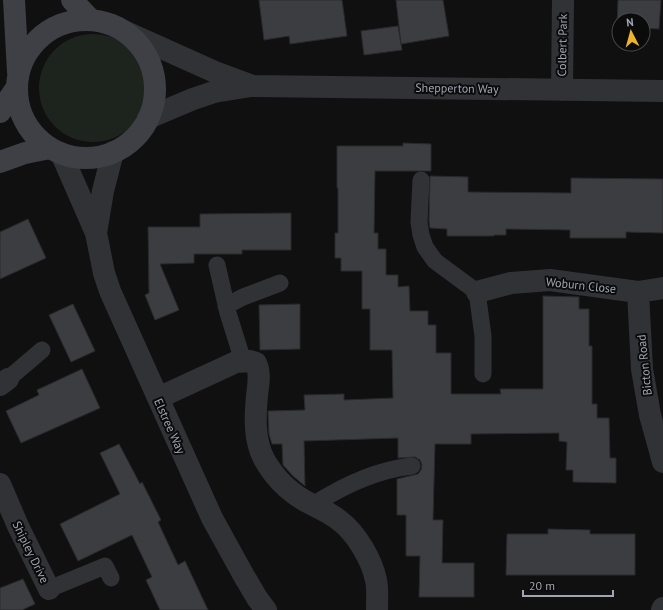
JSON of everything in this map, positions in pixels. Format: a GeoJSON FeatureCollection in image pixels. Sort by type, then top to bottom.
{"type":"FeatureCollection","features":[{"type":"Feature","properties":{"kind":"main road"},"geometry":{"type":"LineString","coordinates":[[0,112],[17,81],[25,57],[36,40],[52,28],[71,21],[91,20],[109,24],[126,32],[140,46],[150,62],[155,81],[154,100],[148,118],[139,132],[128,144],[113,152],[96,157],[78,158],[56,151],[36,137],[25,122],[18,104],[17,81],[14,0]]}},
{"type":"Feature","properties":{"kind":"main road"},"geometry":{"type":"LineString","coordinates":[[72,0],[91,20]]}},
{"type":"Feature","properties":{"kind":"main road"},"geometry":{"type":"LineString","coordinates":[[0,162],[25,153],[56,151]]}},
{"type":"Feature","properties":{"kind":"street","name":"Colbert Park"},"geometry":{"type":"LineString","coordinates":[[562,90],[563,0]]}},
{"type":"Feature","properties":{"kind":"street","name":"Shepperton Way"},"geometry":{"type":"LineString","coordinates":[[126,32],[215,72],[251,86]]}},
{"type":"Feature","properties":{"kind":"street","name":"Shepperton Way"},"geometry":{"type":"LineString","coordinates":[[148,118],[214,92],[251,86],[663,91]]}},
{"type":"Feature","properties":{"kind":"street","name":"Elstree Way"},"geometry":{"type":"LineString","coordinates":[[56,151],[96,233],[104,273],[110,291],[212,518],[244,576],[266,610]]}},
{"type":"Feature","properties":{"kind":"street","name":"Elstree Way"},"geometry":{"type":"LineString","coordinates":[[96,233],[103,191],[113,152]]}},
{"type":"Feature","properties":{"kind":"street","name":"Woburn Close"},"geometry":{"type":"LineString","coordinates":[[477,292],[512,283],[550,280],[638,292]]}},
{"type":"Feature","properties":{"kind":"street"},"geometry":{"type":"LineString","coordinates":[[638,292],[663,288]]}},
{"type":"Feature","properties":{"kind":"street","name":"Bicton Road"},"geometry":{"type":"LineString","coordinates":[[638,292],[642,369],[650,415],[663,462]]}},
{"type":"Feature","properties":{"kind":"street"},"geometry":{"type":"LineString","coordinates":[[158,398],[236,362],[250,361],[256,363],[259,376],[256,436],[258,446],[271,470],[282,483],[295,495],[340,520],[350,530],[361,545],[376,580],[377,610]]}},
{"type":"Feature","properties":{"kind":"street","name":"Shipley Drive"},"geometry":{"type":"LineString","coordinates":[[0,484],[6,516],[49,588]]}},
{"type":"Feature","properties":{"kind":"lane"},"geometry":{"type":"LineString","coordinates":[[421,180],[419,222],[425,247],[435,261],[477,292],[483,336],[483,374]]}},
{"type":"Feature","properties":{"kind":"lane"},"geometry":{"type":"LineString","coordinates":[[217,266],[226,306],[243,361]]}},
{"type":"Feature","properties":{"kind":"lane"},"geometry":{"type":"LineString","coordinates":[[226,306],[243,297],[280,284]]}},
{"type":"Feature","properties":{"kind":"lane"},"geometry":{"type":"LineString","coordinates":[[4,382],[42,350]]}},
{"type":"Feature","properties":{"kind":"lane"},"geometry":{"type":"LineString","coordinates":[[313,505],[333,492],[358,480],[385,471],[412,466]]}},
{"type":"Feature","properties":{"kind":"lane","name":"Shipley Drive"},"geometry":{"type":"LineString","coordinates":[[49,588],[104,566],[111,578]]}},
{"type":"Feature","properties":{"kind":"shaded area"},"geometry":{"type":"Polygon","coordinates":[[[93,34],[114,38],[131,50],[143,67],[147,88],[143,109],[131,126],[114,138],[93,142],[72,138],[55,126],[43,109],[39,88],[43,67],[55,50],[72,38],[93,34]]]}},
{"type":"Feature","properties":{"kind":"building"},"geometry":{"type":"Polygon","coordinates":[[[259,0],[342,0],[347,36],[290,44],[289,36],[264,40],[259,0]]]}},
{"type":"Feature","properties":{"kind":"building"},"geometry":{"type":"Polygon","coordinates":[[[396,0],[443,0],[449,36],[401,44],[396,0]]]}},
{"type":"Feature","properties":{"kind":"building"},"geometry":{"type":"Polygon","coordinates":[[[618,0],[661,0],[659,29],[651,28],[651,12],[618,12],[618,0]]]}},
{"type":"Feature","properties":{"kind":"building"},"geometry":{"type":"Polygon","coordinates":[[[398,26],[402,50],[364,55],[361,31],[398,26]]]}},
{"type":"Feature","properties":{"kind":"building"},"geometry":{"type":"Polygon","coordinates":[[[403,143],[431,144],[431,171],[375,171],[374,233],[378,233],[378,249],[386,249],[386,275],[398,275],[398,287],[409,286],[410,311],[428,311],[428,325],[436,325],[436,353],[451,353],[451,394],[501,394],[500,389],[543,389],[543,296],[579,297],[579,309],[589,309],[589,346],[592,346],[592,404],[597,404],[597,418],[609,418],[610,458],[616,458],[616,483],[573,482],[573,470],[566,470],[567,442],[559,441],[559,433],[471,434],[471,444],[435,444],[433,520],[443,520],[442,563],[474,563],[474,597],[419,597],[420,556],[406,556],[406,515],[397,515],[397,479],[418,474],[422,465],[420,460],[415,457],[398,458],[398,438],[304,441],[305,486],[283,465],[282,444],[272,444],[269,434],[268,411],[305,410],[304,395],[344,394],[344,400],[393,398],[392,350],[370,350],[370,309],[362,309],[362,271],[341,271],[341,258],[335,258],[335,233],[338,233],[337,146],[403,146],[403,143]]]}},
{"type":"Feature","properties":{"kind":"building"},"geometry":{"type":"Polygon","coordinates":[[[430,176],[468,177],[468,192],[571,193],[571,178],[663,179],[663,233],[626,232],[626,238],[570,238],[570,230],[506,229],[506,235],[447,236],[447,229],[430,228],[430,176]]]}},
{"type":"Feature","properties":{"kind":"building"},"geometry":{"type":"Polygon","coordinates":[[[291,213],[291,250],[242,250],[242,254],[194,254],[194,263],[160,264],[179,310],[155,320],[145,295],[149,293],[148,227],[200,227],[200,214],[291,213]]]}},
{"type":"Feature","properties":{"kind":"building"},"geometry":{"type":"Polygon","coordinates":[[[28,219],[46,258],[0,279],[0,232],[28,219]]]}},
{"type":"Feature","properties":{"kind":"building"},"geometry":{"type":"Polygon","coordinates":[[[73,304],[95,351],[71,362],[49,315],[73,304]]]}},
{"type":"Feature","properties":{"kind":"building"},"geometry":{"type":"Polygon","coordinates":[[[300,304],[300,349],[260,350],[259,305],[300,304]]]}},
{"type":"Feature","properties":{"kind":"building"},"geometry":{"type":"Polygon","coordinates":[[[82,369],[100,408],[21,443],[6,411],[39,395],[37,390],[82,369]]]}},
{"type":"Feature","properties":{"kind":"building"},"geometry":{"type":"Polygon","coordinates":[[[119,444],[140,484],[142,482],[161,520],[158,522],[178,565],[185,561],[208,610],[160,610],[146,580],[152,577],[132,535],[78,561],[60,524],[120,494],[100,453],[119,444]]]}},
{"type":"Feature","properties":{"kind":"building"},"geometry":{"type":"Polygon","coordinates":[[[548,529],[590,530],[590,534],[635,534],[635,575],[506,575],[507,534],[548,534],[548,529]]]}},
{"type":"Feature","properties":{"kind":"building"},"geometry":{"type":"Polygon","coordinates":[[[23,579],[35,604],[22,610],[0,610],[0,588],[23,579]]]}}]}
